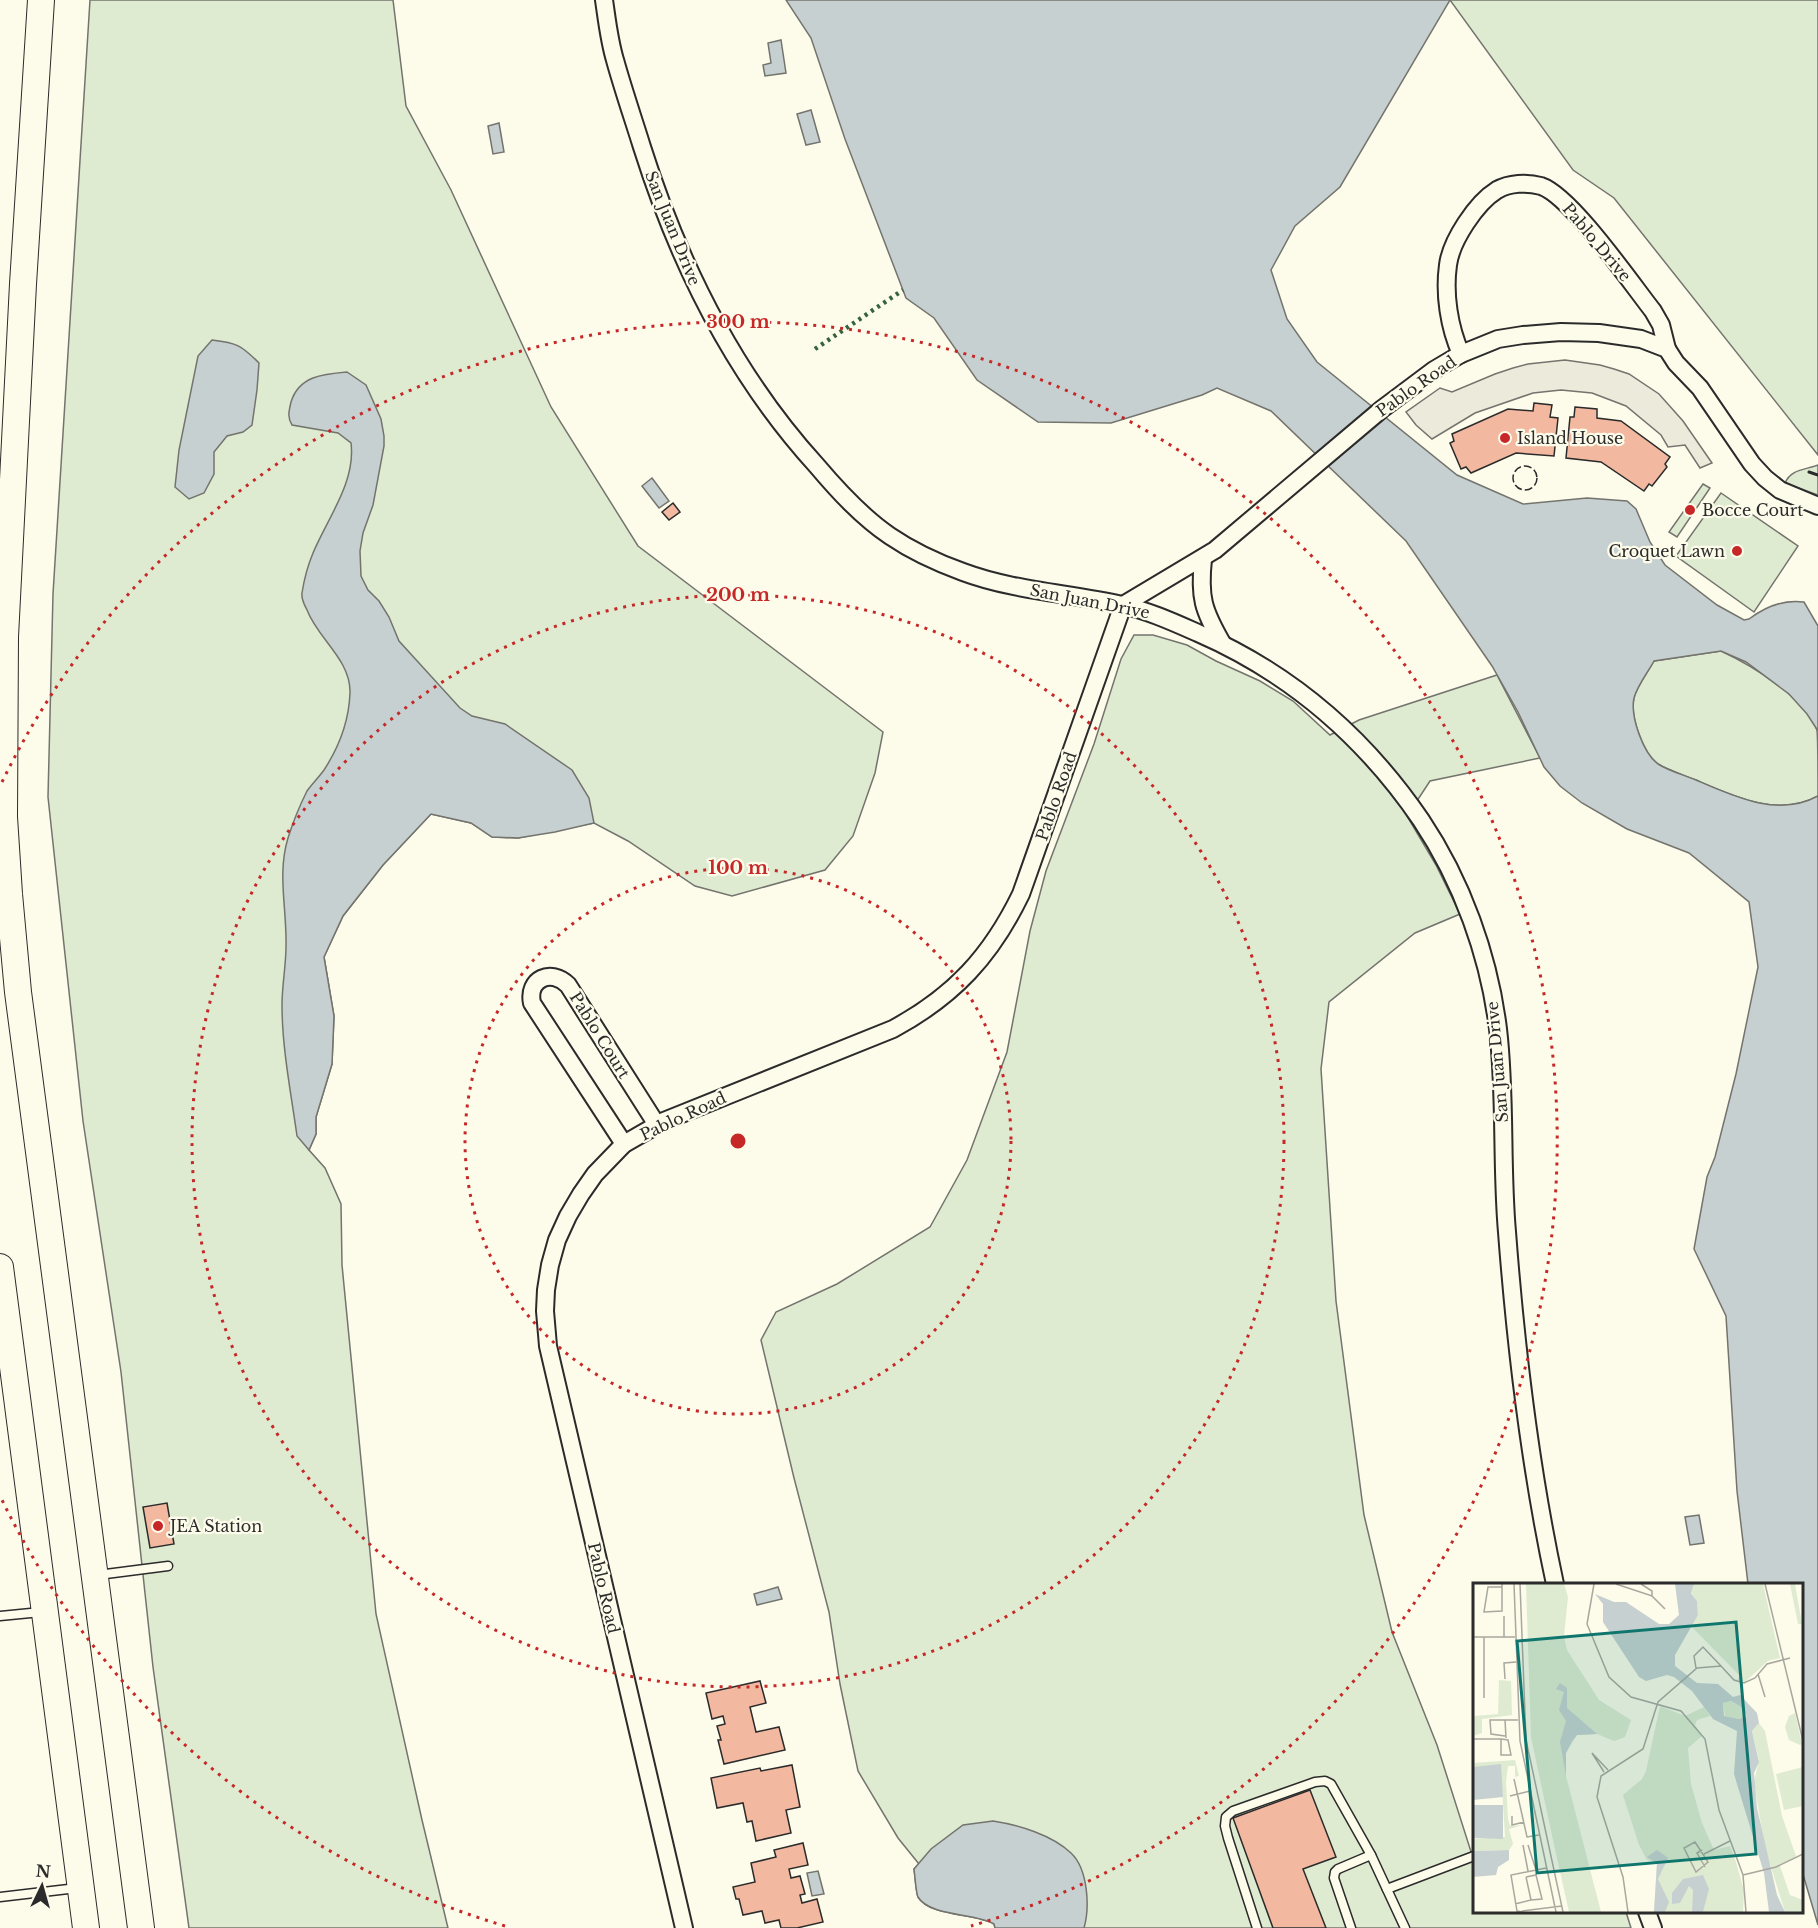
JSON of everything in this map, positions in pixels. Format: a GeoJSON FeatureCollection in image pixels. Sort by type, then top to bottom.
{"type":"FeatureCollection","features":[{"type":"Feature","properties":{"kind":"main road"},"geometry":{"type":"LineString","coordinates":[[23,284],[14,233],[27,13],[24,0]]}},
{"type":"Feature","properties":{"kind":"main road"},"geometry":{"type":"LineString","coordinates":[[41,0],[23,284],[5,636],[4,880],[141,1928]]}},
{"type":"Feature","properties":{"kind":"main road"},"geometry":{"type":"LineString","coordinates":[[0,1267],[86,1928]]}},
{"type":"Feature","properties":{"kind":"street","name":"San Juan Drive"},"geometry":{"type":"LineString","coordinates":[[603,0],[614,56],[655,188],[675,241],[707,308],[762,398],[798,446],[846,499],[871,522],[892,537],[959,571],[990,581],[1056,595],[1123,605],[1157,615],[1222,643],[1259,664],[1305,695],[1339,723],[1370,754],[1423,824],[1462,898],[1479,943],[1498,1028],[1502,1076],[1506,1221],[1513,1314],[1528,1436],[1555,1583]]}},
{"type":"Feature","properties":{"kind":"street","name":"Pablo Drive"},"geometry":{"type":"LineString","coordinates":[[1461,354],[1450,323],[1448,266],[1451,250],[1457,237],[1487,197],[1498,189],[1528,183],[1542,186],[1555,193],[1571,208],[1653,311],[1661,325],[1667,349]]}},
{"type":"Feature","properties":{"kind":"street","name":"Pablo Road"},"geometry":{"type":"LineString","coordinates":[[684,1928],[548,1346],[545,1311],[550,1265],[557,1240],[581,1194],[595,1174],[624,1144],[657,1125],[893,1029],[941,1000],[966,977],[988,952],[1021,894],[1123,605],[1203,559],[1382,409],[1434,370],[1461,354],[1498,339],[1561,332],[1599,333],[1641,339],[1667,349]]}},
{"type":"Feature","properties":{"kind":"street"},"geometry":{"type":"LineString","coordinates":[[1667,349],[1676,363],[1700,388],[1752,464],[1765,478],[1780,490],[1818,506]]}},
{"type":"Feature","properties":{"kind":"street"},"geometry":{"type":"LineString","coordinates":[[1203,559],[1201,581],[1203,603],[1207,617],[1222,643]]}},
{"type":"Feature","properties":{"kind":"street","name":"Pablo Court"},"geometry":{"type":"LineString","coordinates":[[624,1144],[532,1003],[532,990],[540,979],[558,976],[568,985],[657,1125]]}},
{"type":"Feature","properties":{"kind":"street"},"geometry":{"type":"LineString","coordinates":[[1648,1913],[1653,1928]]}},
{"type":"Feature","properties":{"kind":"lane"},"geometry":{"type":"LineString","coordinates":[[95,1575],[168,1566]]}},
{"type":"Feature","properties":{"kind":"lane"},"geometry":{"type":"LineString","coordinates":[[0,1616],[45,1612]]}},
{"type":"Feature","properties":{"kind":"lane"},"geometry":{"type":"LineString","coordinates":[[1257,1928],[1225,1826],[1226,1817],[1233,1811],[1315,1782],[1325,1781],[1331,1784],[1371,1855],[1405,1928]]}},
{"type":"Feature","properties":{"kind":"lane"},"geometry":{"type":"LineString","coordinates":[[1351,1928],[1334,1878],[1335,1872],[1371,1855]]}},
{"type":"Feature","properties":{"kind":"lane"},"geometry":{"type":"LineString","coordinates":[[1387,1889],[1473,1856]]}},
{"type":"Feature","properties":{"kind":"lane"},"geometry":{"type":"LineString","coordinates":[[0,1897],[81,1888]]}},
{"type":"Feature","properties":{"kind":"green space"},"geometry":{"type":"Polygon","coordinates":[[[90,0],[393,0],[406,106],[451,190],[551,407],[638,546],[883,732],[875,773],[853,836],[825,870],[732,896],[695,886],[628,841],[594,823],[518,838],[492,837],[471,823],[431,814],[383,865],[343,916],[324,957],[334,1016],[332,1064],[316,1117],[316,1134],[309,1150],[325,1168],[341,1204],[342,1265],[376,1614],[448,1928],[189,1928],[153,1667],[121,1372],[83,1121],[48,797],[53,594],[90,0]]]}},
{"type":"Feature","properties":{"kind":"green space"},"geometry":{"type":"Polygon","coordinates":[[[1450,0],[1818,0],[1818,455],[1614,198],[1573,170],[1450,0]]]}},
{"type":"Feature","properties":{"kind":"green space"},"geometry":{"type":"Polygon","coordinates":[[[1818,465],[1818,495],[1785,483],[1795,472],[1818,465]]]}},
{"type":"Feature","properties":{"kind":"green space","name":"Bocce Court"},"geometry":{"type":"Polygon","coordinates":[[[1703,484],[1710,488],[1677,537],[1669,532],[1703,484]]]}},
{"type":"Feature","properties":{"kind":"green space","name":"Croquet Lawn"},"geometry":{"type":"Polygon","coordinates":[[[1721,493],[1798,546],[1754,612],[1676,556],[1721,493]]]}},
{"type":"Feature","properties":{"kind":"green space"},"geometry":{"type":"Polygon","coordinates":[[[1134,635],[1153,635],[1187,645],[1260,681],[1293,701],[1330,735],[1359,720],[1497,675],[1540,758],[1430,781],[1407,816],[1436,865],[1460,914],[1415,933],[1329,1002],[1321,1069],[1336,1301],[1364,1515],[1392,1632],[1437,1745],[1473,1858],[1473,1913],[1626,1913],[1631,1928],[995,1928],[994,1924],[977,1918],[933,1908],[918,1897],[914,1869],[919,1864],[898,1838],[858,1771],[840,1684],[829,1612],[761,1340],[776,1312],[837,1284],[930,1227],[967,1160],[1007,1052],[1030,931],[1046,871],[1094,744],[1121,659],[1134,635]]]}},
{"type":"Feature","properties":{"kind":"green space"},"geometry":{"type":"Polygon","coordinates":[[[1721,651],[1776,683],[1811,718],[1817,730],[1818,796],[1788,805],[1756,802],[1667,769],[1652,759],[1647,752],[1639,734],[1633,706],[1638,689],[1654,661],[1721,651]]]}},
{"type":"Feature","properties":{"kind":"shaded area"},"geometry":{"type":"Polygon","coordinates":[[[786,0],[1450,0],[1340,187],[1295,226],[1271,270],[1287,319],[1317,362],[1457,475],[1523,504],[1587,498],[1627,501],[1636,509],[1650,542],[1665,565],[1717,605],[1744,620],[1775,605],[1796,601],[1804,602],[1818,626],[1818,731],[1807,714],[1789,694],[1746,662],[1721,651],[1654,661],[1638,689],[1633,706],[1639,734],[1647,752],[1652,759],[1667,769],[1741,798],[1772,805],[1788,805],[1818,796],[1818,1925],[1803,1874],[1803,1583],[1748,1583],[1737,1491],[1726,1316],[1694,1249],[1707,1177],[1715,1157],[1736,1074],[1758,967],[1749,902],[1689,853],[1627,829],[1582,803],[1560,786],[1544,767],[1518,712],[1492,666],[1406,541],[1271,411],[1217,388],[1202,395],[1111,423],[1038,422],[977,380],[934,318],[906,298],[845,139],[811,38],[786,0]]]}},
{"type":"Feature","properties":{"kind":"shaded area"},"geometry":{"type":"Polygon","coordinates":[[[781,40],[786,73],[765,76],[763,65],[771,63],[768,43],[781,40]]]}},
{"type":"Feature","properties":{"kind":"shaded area"},"geometry":{"type":"Polygon","coordinates":[[[811,110],[820,142],[806,145],[797,114],[811,110]]]}},
{"type":"Feature","properties":{"kind":"shaded area"},"geometry":{"type":"Polygon","coordinates":[[[499,123],[504,152],[493,154],[488,126],[499,123]]]}},
{"type":"Feature","properties":{"kind":"shaded area"},"geometry":{"type":"Polygon","coordinates":[[[212,340],[238,346],[259,363],[252,425],[243,432],[227,436],[214,452],[214,474],[204,493],[189,499],[175,487],[179,450],[198,356],[212,340]]]}},
{"type":"Feature","properties":{"kind":"shaded area"},"geometry":{"type":"Polygon","coordinates":[[[1565,360],[1600,365],[1629,374],[1659,394],[1683,421],[1712,463],[1700,468],[1685,445],[1668,447],[1661,435],[1626,406],[1592,393],[1561,390],[1533,393],[1475,413],[1432,439],[1416,425],[1406,412],[1440,388],[1452,392],[1513,368],[1565,360]]]}},
{"type":"Feature","properties":{"kind":"shaded area"},"geometry":{"type":"Polygon","coordinates":[[[347,372],[366,385],[381,419],[384,436],[373,505],[363,533],[360,551],[361,576],[368,590],[379,601],[389,617],[399,641],[460,708],[472,716],[505,724],[572,770],[589,798],[594,823],[518,838],[492,837],[471,823],[431,814],[383,865],[343,916],[324,957],[334,1016],[332,1064],[316,1117],[316,1134],[309,1150],[297,1136],[282,1021],[286,946],[283,865],[288,838],[299,808],[307,791],[324,770],[334,752],[348,713],[350,693],[345,670],[312,621],[302,595],[311,558],[345,486],[351,458],[351,443],[338,433],[292,425],[289,414],[295,393],[306,382],[329,374],[347,372]]]}},
{"type":"Feature","properties":{"kind":"shaded area"},"geometry":{"type":"Polygon","coordinates":[[[652,478],[669,501],[659,508],[642,486],[652,478]]]}},
{"type":"Feature","properties":{"kind":"shaded area"},"geometry":{"type":"Polygon","coordinates":[[[1699,1515],[1704,1543],[1690,1545],[1685,1517],[1699,1515]]]}},
{"type":"Feature","properties":{"kind":"shaded area"},"geometry":{"type":"Polygon","coordinates":[[[778,1587],[782,1599],[757,1605],[754,1594],[778,1587]]]}},
{"type":"Feature","properties":{"kind":"shaded area"},"geometry":{"type":"Polygon","coordinates":[[[993,1821],[1035,1832],[1063,1847],[1077,1860],[1086,1889],[1087,1910],[1084,1928],[995,1928],[994,1924],[977,1918],[933,1908],[918,1897],[914,1869],[931,1849],[963,1825],[993,1821]]]}},
{"type":"Feature","properties":{"kind":"shaded area"},"geometry":{"type":"Polygon","coordinates":[[[818,1871],[824,1894],[812,1896],[807,1873],[818,1871]]]}},
{"type":"Feature","properties":{"kind":"building","name":"Island House"},"geometry":{"type":"Polygon","coordinates":[[[1534,403],[1552,405],[1550,417],[1558,418],[1554,456],[1516,453],[1471,473],[1466,467],[1461,469],[1450,443],[1454,441],[1452,434],[1508,409],[1533,411],[1534,403]]]}},
{"type":"Feature","properties":{"kind":"building","name":"Island House"},"geometry":{"type":"Polygon","coordinates":[[[1575,407],[1597,409],[1597,418],[1621,421],[1670,457],[1665,464],[1667,467],[1652,486],[1649,484],[1644,491],[1601,462],[1566,458],[1570,417],[1574,417],[1575,407]]]}},
{"type":"Feature","properties":{"kind":"building"},"geometry":{"type":"Polygon","coordinates":[[[673,503],[680,512],[669,520],[662,512],[673,503]]]}},
{"type":"Feature","properties":{"kind":"building","name":"JEA Station"},"geometry":{"type":"Polygon","coordinates":[[[167,1503],[174,1544],[150,1548],[143,1507],[167,1503]]]}},
{"type":"Feature","properties":{"kind":"building"},"geometry":{"type":"Polygon","coordinates":[[[760,1681],[766,1703],[750,1707],[756,1732],[779,1727],[785,1750],[724,1764],[717,1726],[725,1724],[723,1716],[712,1719],[706,1693],[760,1681]]]}},
{"type":"Feature","properties":{"kind":"building"},"geometry":{"type":"Polygon","coordinates":[[[792,1765],[800,1807],[786,1810],[791,1833],[756,1841],[752,1821],[747,1822],[743,1803],[717,1808],[711,1778],[760,1768],[761,1771],[792,1765]]]}},
{"type":"Feature","properties":{"kind":"building"},"geometry":{"type":"Polygon","coordinates":[[[1310,1790],[1336,1857],[1303,1869],[1326,1928],[1273,1928],[1233,1818],[1310,1790]]]}},
{"type":"Feature","properties":{"kind":"building"},"geometry":{"type":"Polygon","coordinates":[[[803,1843],[808,1865],[789,1869],[791,1878],[800,1876],[805,1894],[800,1895],[802,1903],[817,1899],[823,1922],[797,1928],[781,1928],[779,1920],[765,1923],[762,1911],[743,1915],[733,1887],[755,1882],[751,1863],[776,1857],[774,1850],[803,1843]]]}},
{"type":"Feature","properties":{"kind":"hedge"},"geometry":{"type":"LineString","coordinates":[[815,349],[903,290]]}},
{"type":"Feature","properties":{"kind":"fence"},"geometry":{"type":"LineString","coordinates":[[1525,466],[1534,469],[1537,478],[1534,487],[1525,490],[1516,487],[1513,478],[1516,469],[1525,466]]}},
{"type":"Feature","properties":{"kind":"wall"},"geometry":{"type":"LineString","coordinates":[[1809,472],[1818,475]]}},
{"type":"Feature","properties":{"kind":"place","name":"Island House"},"geometry":{"type":"Point","coordinates":[1505,438]}},
{"type":"Feature","properties":{"kind":"place","name":"Bocce Court"},"geometry":{"type":"Point","coordinates":[1690,510]}},
{"type":"Feature","properties":{"kind":"place","name":"Croquet Lawn"},"geometry":{"type":"Point","coordinates":[1737,551]}},
{"type":"Feature","properties":{"kind":"place","name":"JEA Station"},"geometry":{"type":"Point","coordinates":[158,1526]}}]}
